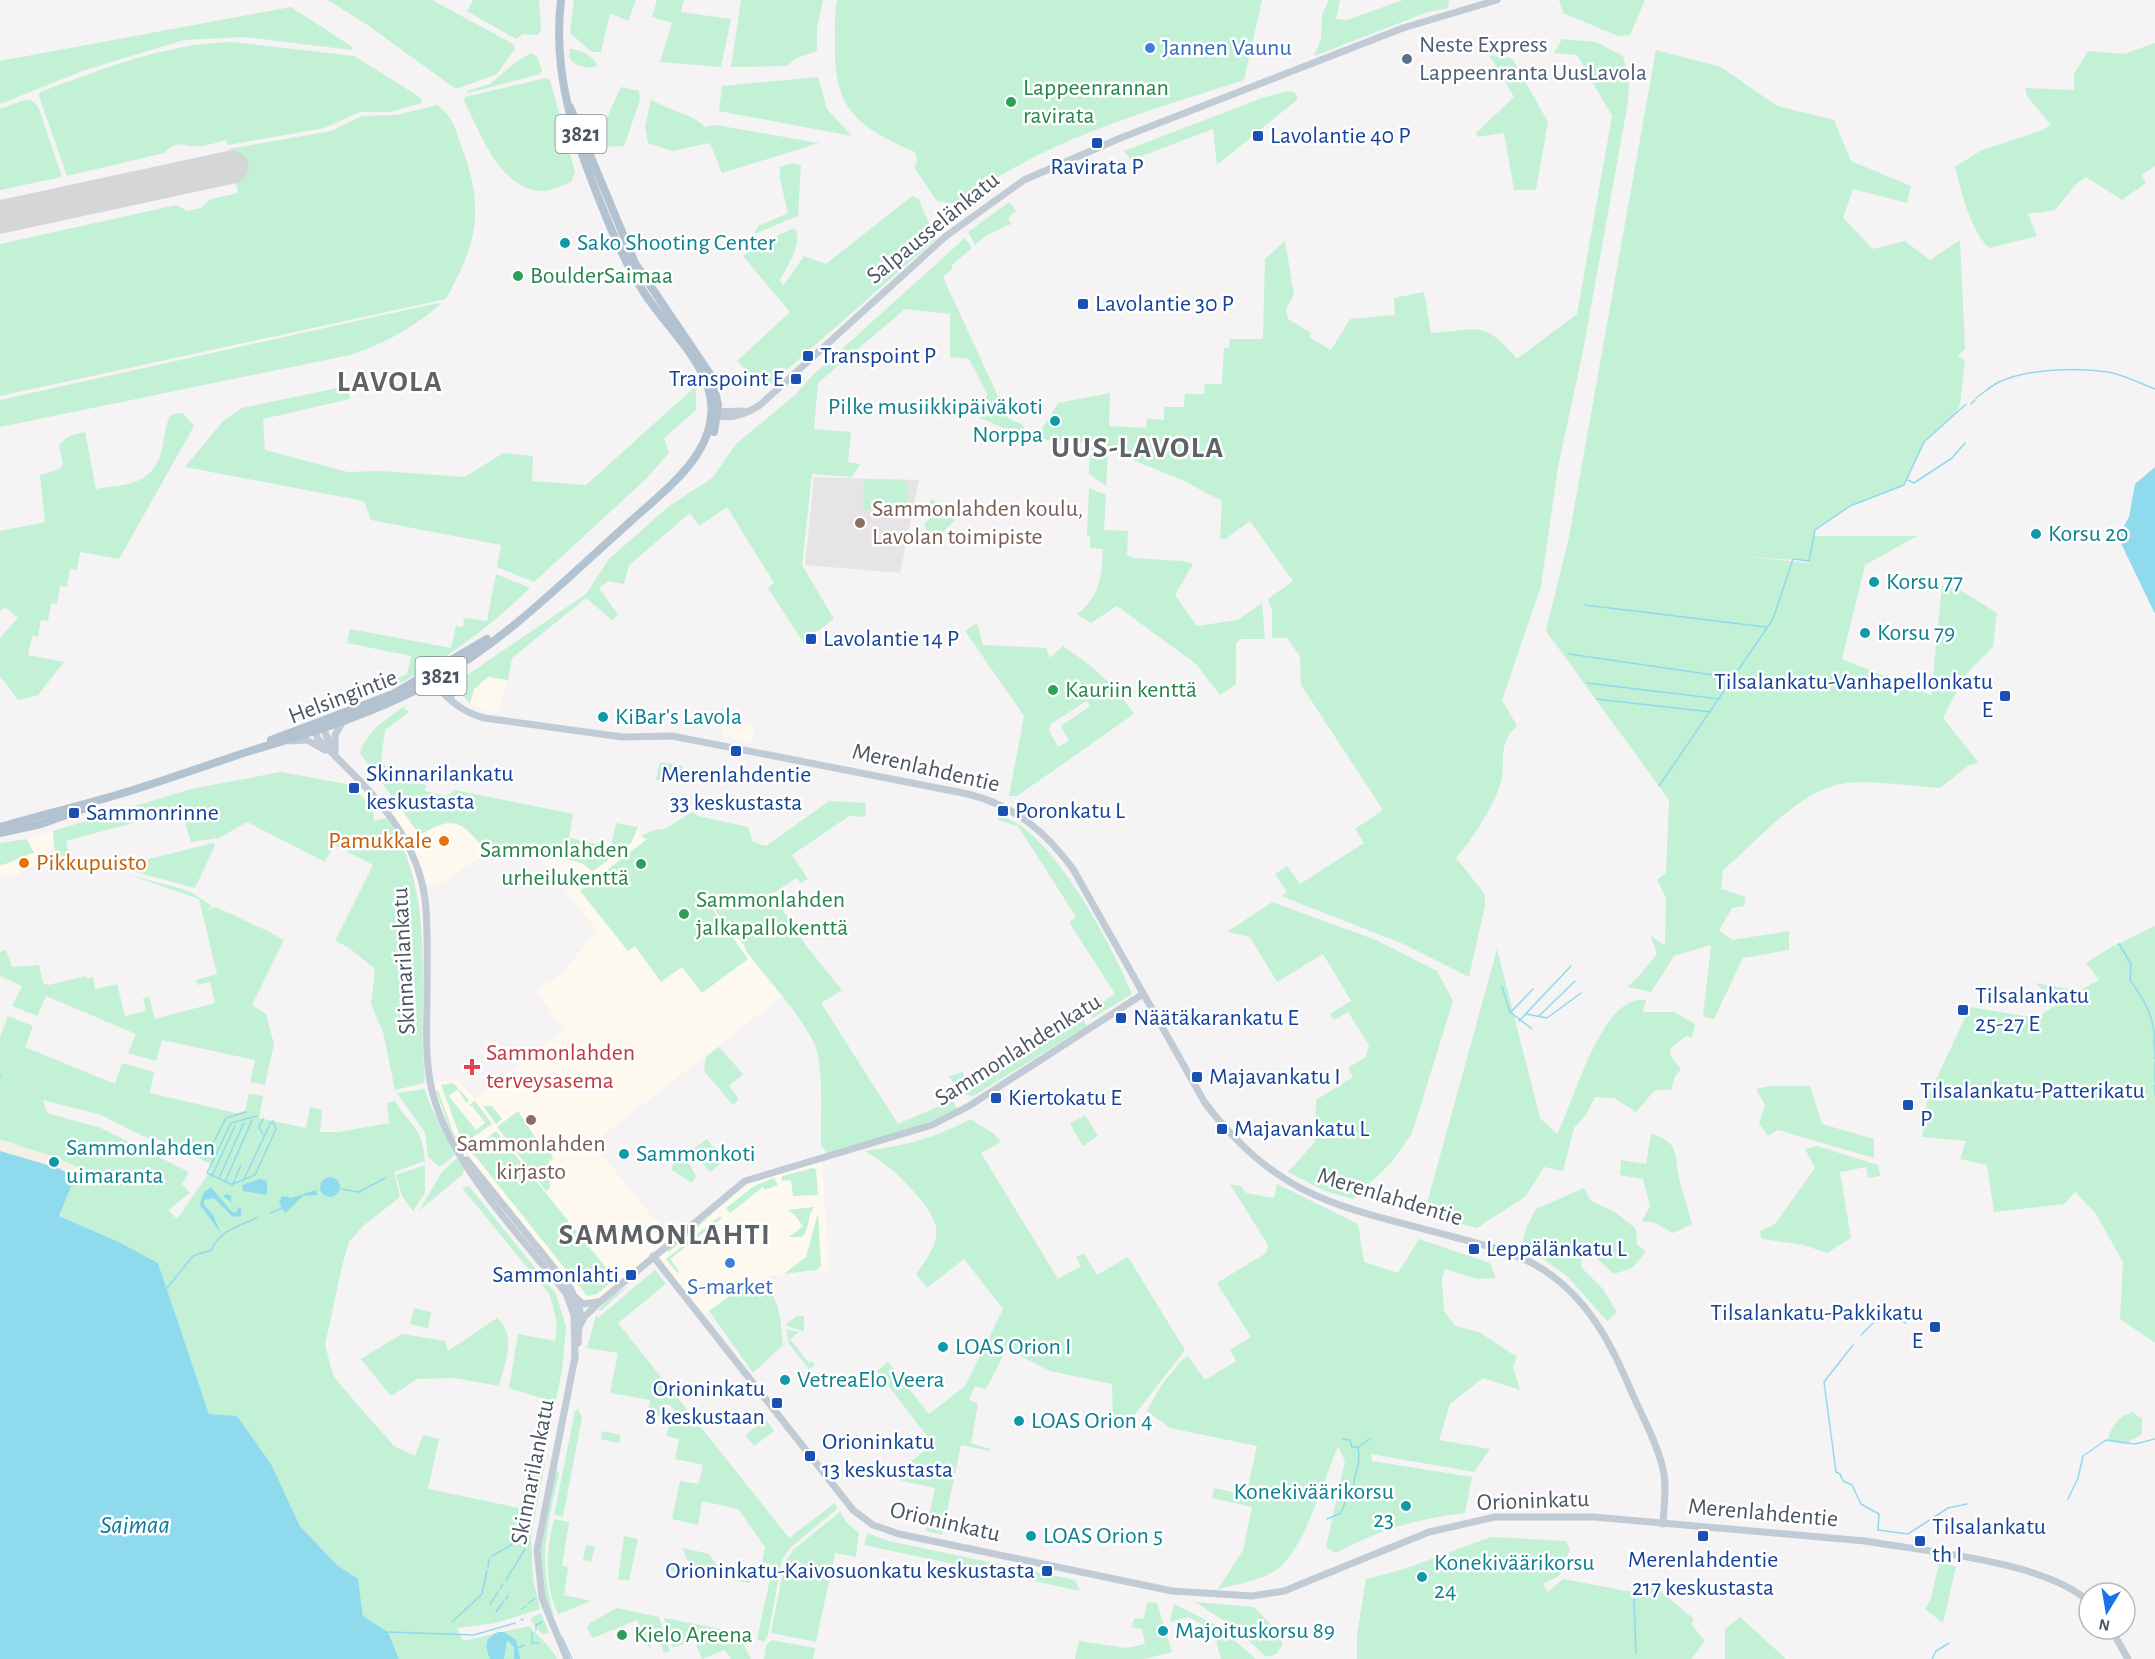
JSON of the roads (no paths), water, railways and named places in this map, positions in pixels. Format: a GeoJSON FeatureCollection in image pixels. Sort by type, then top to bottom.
{"type":"FeatureCollection","features":[{"type":"Feature","properties":{"kind":"main road","name":"Helsingintie"},"geometry":{"type":"LineString","coordinates":[[0,833],[48,822],[121,794],[343,721],[395,701],[436,677],[527,612],[683,473],[706,442],[716,413],[709,390],[702,374],[641,289],[622,255],[572,129],[564,91],[558,41],[561,0]]}},
{"type":"Feature","properties":{"kind":"main road","name":"Salpausselänkatu"},"geometry":{"type":"LineString","coordinates":[[716,413],[740,415],[760,405],[946,236],[1024,180],[1118,139],[1402,28],[1497,0]]}},
{"type":"Feature","properties":{"kind":"main road","name":"Helsingintie"},"geometry":{"type":"LineString","coordinates":[[222,760],[318,728],[436,677]]}},
{"type":"Feature","properties":{"kind":"main road","name":"Merenlahdentie"},"geometry":{"type":"LineString","coordinates":[[436,677],[443,693],[469,713],[486,718],[622,737],[672,736],[968,794],[999,803],[1032,822],[1073,869],[1143,994],[1217,1117],[1246,1150],[1288,1183],[1333,1204],[1511,1254],[1550,1274],[1584,1304],[1602,1330],[1621,1366],[1659,1457],[1665,1482],[1663,1524],[1865,1541],[1971,1559],[2051,1578],[2077,1594]]}},
{"type":"Feature","properties":{"kind":"main road"},"geometry":{"type":"LineString","coordinates":[[272,745],[303,740],[335,756],[335,735],[343,721]]}},
{"type":"Feature","properties":{"kind":"main road","name":"Skinnarilankatu"},"geometry":{"type":"LineString","coordinates":[[318,728],[335,756],[394,819],[417,865],[426,907],[427,1056],[430,1085],[441,1120],[472,1175],[582,1312],[575,1360],[537,1550],[542,1598],[567,1659]]}},
{"type":"Feature","properties":{"kind":"main road","name":"Helsingintie"},"geometry":{"type":"LineString","coordinates":[[0,827],[121,794]]}},
{"type":"Feature","properties":{"kind":"main road","name":"Sammonlahdenkatu"},"geometry":{"type":"LineString","coordinates":[[582,1312],[601,1301],[745,1181],[932,1125],[969,1106],[1143,994]]}},
{"type":"Feature","properties":{"kind":"main road","name":"Orioninkatu"},"geometry":{"type":"LineString","coordinates":[[653,1256],[853,1510],[873,1525],[898,1534],[1172,1591],[1252,1596],[1284,1591],[1388,1547],[1463,1523],[1495,1517],[1537,1515],[1663,1524]]}},
{"type":"Feature","properties":{"kind":"main road","name":"Skinnarilankatu"},"geometry":{"type":"LineString","coordinates":[[575,1360],[582,1312]]}},
{"type":"Feature","properties":{"kind":"main road"},"geometry":{"type":"LineString","coordinates":[[2118,1641],[2128,1659]]}},
{"type":"Feature","properties":{"kind":"water"},"geometry":{"type":"Polygon","coordinates":[[[2155,467],[2155,614],[2118,537],[2129,517],[2135,484],[2155,467]]]}},
{"type":"Feature","properties":{"kind":"water","name":"Saimaa"},"geometry":{"type":"Polygon","coordinates":[[[0,1151],[58,1168],[83,1181],[71,1187],[59,1216],[119,1242],[158,1263],[209,1414],[237,1416],[271,1464],[300,1526],[337,1565],[358,1579],[363,1616],[388,1632],[399,1659],[0,1659],[0,1151]]]}},
{"type":"Feature","properties":{"kind":"water"},"geometry":{"type":"Polygon","coordinates":[[[330,1177],[337,1180],[340,1187],[337,1194],[330,1197],[323,1194],[320,1187],[323,1180],[330,1177]]]}},
{"type":"Feature","properties":{"kind":"water"},"geometry":{"type":"Polygon","coordinates":[[[260,1179],[267,1181],[267,1195],[243,1191],[242,1185],[260,1179]]]}},
{"type":"Feature","properties":{"kind":"water"},"geometry":{"type":"Polygon","coordinates":[[[211,1187],[232,1212],[236,1213],[238,1208],[234,1205],[241,1209],[241,1216],[233,1217],[214,1198],[204,1200],[204,1205],[213,1215],[221,1233],[200,1205],[203,1193],[211,1187]]]}},
{"type":"Feature","properties":{"kind":"water"},"geometry":{"type":"Polygon","coordinates":[[[316,1190],[317,1195],[303,1196],[285,1213],[279,1202],[282,1196],[291,1198],[316,1190]]]}},
{"type":"Feature","properties":{"kind":"water"},"geometry":{"type":"Polygon","coordinates":[[[227,1194],[231,1196],[231,1202],[223,1196],[227,1194]]]}},
{"type":"Feature","properties":{"kind":"water"},"geometry":{"type":"Polygon","coordinates":[[[504,1632],[516,1640],[520,1659],[514,1659],[514,1647],[507,1640],[504,1659],[490,1659],[487,1643],[493,1634],[504,1632]]]}},
{"type":"Feature","properties":{"kind":"waterway"},"geometry":{"type":"LineString","coordinates":[[1976,398],[1996,384],[2011,378],[2053,370],[2108,372],[2155,389]]}},
{"type":"Feature","properties":{"kind":"waterway"},"geometry":{"type":"LineString","coordinates":[[1971,404],[1975,400]]}},
{"type":"Feature","properties":{"kind":"waterway"},"geometry":{"type":"LineString","coordinates":[[1659,786],[1773,619],[1793,559],[1809,561],[1815,530],[1850,506],[1904,485],[1924,442],[1966,404]]}},
{"type":"Feature","properties":{"kind":"waterway"},"geometry":{"type":"LineString","coordinates":[[1908,480],[1914,483],[1952,458],[1965,443]]}},
{"type":"Feature","properties":{"kind":"waterway"},"geometry":{"type":"LineString","coordinates":[[1585,605],[1766,627]]}},
{"type":"Feature","properties":{"kind":"waterway"},"geometry":{"type":"LineString","coordinates":[[1569,654],[1734,678]]}},
{"type":"Feature","properties":{"kind":"waterway"},"geometry":{"type":"LineString","coordinates":[[1587,683],[1720,699]]}},
{"type":"Feature","properties":{"kind":"waterway"},"geometry":{"type":"LineString","coordinates":[[1596,699],[1711,712]]}},
{"type":"Feature","properties":{"kind":"waterway"},"geometry":{"type":"LineString","coordinates":[[2119,944],[2131,964],[2130,980],[2151,1017],[2155,1050]]}},
{"type":"Feature","properties":{"kind":"waterway"},"geometry":{"type":"LineString","coordinates":[[1519,1021],[1571,966]]}},
{"type":"Feature","properties":{"kind":"waterway"},"geometry":{"type":"LineString","coordinates":[[1539,1016],[1575,981]]}},
{"type":"Feature","properties":{"kind":"waterway"},"geometry":{"type":"LineString","coordinates":[[1502,987],[1510,1012],[1532,1029]]}},
{"type":"Feature","properties":{"kind":"waterway"},"geometry":{"type":"LineString","coordinates":[[1511,1012],[1533,989]]}},
{"type":"Feature","properties":{"kind":"waterway"},"geometry":{"type":"LineString","coordinates":[[1526,1014],[1547,1018],[1581,993]]}},
{"type":"Feature","properties":{"kind":"waterway"},"geometry":{"type":"LineString","coordinates":[[2155,1050],[2155,1059]]}},
{"type":"Feature","properties":{"kind":"waterway"},"geometry":{"type":"LineString","coordinates":[[2155,1062],[2155,1082]]}},
{"type":"Feature","properties":{"kind":"waterway"},"geometry":{"type":"LineString","coordinates":[[2155,1085],[2155,1095]]}},
{"type":"Feature","properties":{"kind":"waterway"},"geometry":{"type":"LineString","coordinates":[[205,1159],[226,1118],[246,1112]]}},
{"type":"Feature","properties":{"kind":"waterway"},"geometry":{"type":"LineString","coordinates":[[233,1185],[207,1173],[231,1123],[257,1116]]}},
{"type":"Feature","properties":{"kind":"waterway"},"geometry":{"type":"LineString","coordinates":[[263,1119],[259,1127],[263,1134]]}},
{"type":"Feature","properties":{"kind":"waterway"},"geometry":{"type":"LineString","coordinates":[[225,1182],[252,1120]]}},
{"type":"Feature","properties":{"kind":"waterway"},"geometry":{"type":"LineString","coordinates":[[233,1184],[255,1175],[276,1129],[273,1121]]}},
{"type":"Feature","properties":{"kind":"waterway"},"geometry":{"type":"LineString","coordinates":[[244,1179],[271,1122]]}},
{"type":"Feature","properties":{"kind":"waterway"},"geometry":{"type":"LineString","coordinates":[[219,1178],[244,1123]]}},
{"type":"Feature","properties":{"kind":"waterway"},"geometry":{"type":"LineString","coordinates":[[212,1176],[235,1126]]}},
{"type":"Feature","properties":{"kind":"waterway"},"geometry":{"type":"LineString","coordinates":[[233,1183],[241,1165]]}},
{"type":"Feature","properties":{"kind":"waterway"},"geometry":{"type":"LineString","coordinates":[[341,1189],[359,1192],[385,1178]]}},
{"type":"Feature","properties":{"kind":"waterway"},"geometry":{"type":"LineString","coordinates":[[270,1213],[282,1208]]}},
{"type":"Feature","properties":{"kind":"waterway"},"geometry":{"type":"LineString","coordinates":[[167,1288],[193,1256],[211,1250],[224,1234],[257,1218]]}},
{"type":"Feature","properties":{"kind":"waterway"},"geometry":{"type":"LineString","coordinates":[[1861,1335],[1874,1322],[1895,1319],[1906,1323]]}},
{"type":"Feature","properties":{"kind":"waterway"},"geometry":{"type":"LineString","coordinates":[[1853,1345],[1824,1382],[1836,1472],[1840,1474],[1843,1481],[1852,1485],[1861,1504],[1879,1514],[1878,1530],[1908,1534],[1948,1508],[1967,1504]]}},
{"type":"Feature","properties":{"kind":"waterway"},"geometry":{"type":"LineString","coordinates":[[1358,1447],[1371,1438]]}},
{"type":"Feature","properties":{"kind":"waterway"},"geometry":{"type":"LineString","coordinates":[[1327,1519],[1341,1513],[1345,1503],[1343,1494],[1353,1487],[1358,1464],[1358,1447],[1352,1447],[1350,1440],[1342,1439]]}},
{"type":"Feature","properties":{"kind":"waterway"},"geometry":{"type":"LineString","coordinates":[[2068,1499],[2078,1478],[2083,1456],[2106,1440],[2135,1444],[2155,1439]]}},
{"type":"Feature","properties":{"kind":"waterway"},"geometry":{"type":"LineString","coordinates":[[516,1530],[532,1485],[531,1460]]}},
{"type":"Feature","properties":{"kind":"waterway"},"geometry":{"type":"LineString","coordinates":[[492,1556],[511,1545],[512,1541]]}},
{"type":"Feature","properties":{"kind":"waterway"},"geometry":{"type":"LineString","coordinates":[[506,1580],[525,1549]]}},
{"type":"Feature","properties":{"kind":"waterway"},"geometry":{"type":"LineString","coordinates":[[488,1567],[489,1559]]}},
{"type":"Feature","properties":{"kind":"waterway"},"geometry":{"type":"LineString","coordinates":[[452,1622],[482,1594],[487,1570]]}},
{"type":"Feature","properties":{"kind":"waterway"},"geometry":{"type":"LineString","coordinates":[[500,1589],[503,1584]]}},
{"type":"Feature","properties":{"kind":"waterway"},"geometry":{"type":"LineString","coordinates":[[490,1604],[498,1592]]}},
{"type":"Feature","properties":{"kind":"waterway"},"geometry":{"type":"LineString","coordinates":[[529,1603],[534,1599]]}},
{"type":"Feature","properties":{"kind":"waterway"},"geometry":{"type":"LineString","coordinates":[[1634,1599],[1636,1654]]}},
{"type":"Feature","properties":{"kind":"waterway"},"geometry":{"type":"LineString","coordinates":[[496,1612],[504,1601]]}},
{"type":"Feature","properties":{"kind":"waterway"},"geometry":{"type":"LineString","coordinates":[[522,1609],[526,1606]]}},
{"type":"Feature","properties":{"kind":"waterway"},"geometry":{"type":"LineString","coordinates":[[536,1630],[536,1625],[542,1622]]}},
{"type":"Feature","properties":{"kind":"waterway"},"geometry":{"type":"LineString","coordinates":[[388,1632],[474,1635],[515,1623]]}},
{"type":"Feature","properties":{"kind":"waterway"},"geometry":{"type":"LineString","coordinates":[[532,1633],[532,1643],[539,1643]]}},
{"type":"Feature","properties":{"kind":"waterway"},"geometry":{"type":"LineString","coordinates":[[562,1637],[572,1659]]}},
{"type":"Feature","properties":{"kind":"waterway"},"geometry":{"type":"LineString","coordinates":[[1932,1659],[1936,1651],[1949,1643]]}},
{"type":"Feature","properties":{"kind":"waterway"},"geometry":{"type":"LineString","coordinates":[[518,1648],[524,1645]]}},
{"type":"Feature","properties":{"kind":"place","name":"Jannen Vaunu"},"geometry":{"type":"Point","coordinates":[1150,48]}},
{"type":"Feature","properties":{"kind":"place","name":"Neste Express Lappeenranta UusLavola"},"geometry":{"type":"Point","coordinates":[1407,59]}},
{"type":"Feature","properties":{"kind":"place","name":"Lappeenrannan ravirata"},"geometry":{"type":"Point","coordinates":[1011,102]}},
{"type":"Feature","properties":{"kind":"place","name":"Lavolantie 40 P"},"geometry":{"type":"Point","coordinates":[1258,136]}},
{"type":"Feature","properties":{"kind":"place","name":"Ravirata P"},"geometry":{"type":"Point","coordinates":[1097,143]}},
{"type":"Feature","properties":{"kind":"place","name":"Sako Shooting Center"},"geometry":{"type":"Point","coordinates":[565,243]}},
{"type":"Feature","properties":{"kind":"place","name":"BoulderSaimaa"},"geometry":{"type":"Point","coordinates":[518,276]}},
{"type":"Feature","properties":{"kind":"place","name":"Lavolantie 30 P"},"geometry":{"type":"Point","coordinates":[1083,304]}},
{"type":"Feature","properties":{"kind":"place","name":"Transpoint P"},"geometry":{"type":"Point","coordinates":[808,356]}},
{"type":"Feature","properties":{"kind":"place","name":"Transpoint E"},"geometry":{"type":"Point","coordinates":[796,379]}},
{"type":"Feature","properties":{"kind":"place","name":"Pilke musiikkipäiväkoti Norppa"},"geometry":{"type":"Point","coordinates":[1055,421]}},
{"type":"Feature","properties":{"kind":"place","name":"Sammonlahden koulu, Lavolan toimipiste"},"geometry":{"type":"Point","coordinates":[860,523]}},
{"type":"Feature","properties":{"kind":"place","name":"Korsu 20"},"geometry":{"type":"Point","coordinates":[2036,534]}},
{"type":"Feature","properties":{"kind":"place","name":"Korsu 77"},"geometry":{"type":"Point","coordinates":[1874,582]}},
{"type":"Feature","properties":{"kind":"place","name":"Korsu 79"},"geometry":{"type":"Point","coordinates":[1865,633]}},
{"type":"Feature","properties":{"kind":"place","name":"Lavolantie 14 P"},"geometry":{"type":"Point","coordinates":[811,639]}},
{"type":"Feature","properties":{"kind":"place","name":"Kauriin kenttä"},"geometry":{"type":"Point","coordinates":[1053,690]}},
{"type":"Feature","properties":{"kind":"place","name":"Tilsalankatu-Vanhapellonkatu E"},"geometry":{"type":"Point","coordinates":[2005,696]}},
{"type":"Feature","properties":{"kind":"place","name":"KiBar's Lavola"},"geometry":{"type":"Point","coordinates":[603,717]}},
{"type":"Feature","properties":{"kind":"place","name":"Merenlahdentie 33 keskustasta"},"geometry":{"type":"Point","coordinates":[736,751]}},
{"type":"Feature","properties":{"kind":"place","name":"Skinnarilankatu keskustasta"},"geometry":{"type":"Point","coordinates":[354,788]}},
{"type":"Feature","properties":{"kind":"place","name":"Poronkatu L"},"geometry":{"type":"Point","coordinates":[1003,811]}},
{"type":"Feature","properties":{"kind":"place","name":"Sammonrinne"},"geometry":{"type":"Point","coordinates":[74,813]}},
{"type":"Feature","properties":{"kind":"place","name":"Pamukkale"},"geometry":{"type":"Point","coordinates":[444,841]}},
{"type":"Feature","properties":{"kind":"place","name":"Pikkupuisto"},"geometry":{"type":"Point","coordinates":[24,863]}},
{"type":"Feature","properties":{"kind":"place","name":"Sammonlahden urheilukenttä"},"geometry":{"type":"Point","coordinates":[641,864]}},
{"type":"Feature","properties":{"kind":"place","name":"Sammonlahden jalkapallokenttä"},"geometry":{"type":"Point","coordinates":[684,914]}},
{"type":"Feature","properties":{"kind":"place","name":"Tilsalankatu 25-27 E"},"geometry":{"type":"Point","coordinates":[1963,1010]}},
{"type":"Feature","properties":{"kind":"place","name":"Näätäkarankatu E"},"geometry":{"type":"Point","coordinates":[1121,1018]}},
{"type":"Feature","properties":{"kind":"place","name":"Sammonlahden terveysasema"},"geometry":{"type":"Point","coordinates":[472,1067]}},
{"type":"Feature","properties":{"kind":"place","name":"Majavankatu I"},"geometry":{"type":"Point","coordinates":[1197,1077]}},
{"type":"Feature","properties":{"kind":"place","name":"Kiertokatu E"},"geometry":{"type":"Point","coordinates":[996,1098]}},
{"type":"Feature","properties":{"kind":"place","name":"Tilsalankatu-Patterikatu P"},"geometry":{"type":"Point","coordinates":[1908,1105]}},
{"type":"Feature","properties":{"kind":"place","name":"Sammonlahden kirjasto"},"geometry":{"type":"Point","coordinates":[531,1120]}},
{"type":"Feature","properties":{"kind":"place","name":"Majavankatu L"},"geometry":{"type":"Point","coordinates":[1222,1129]}},
{"type":"Feature","properties":{"kind":"place","name":"Sammonkoti"},"geometry":{"type":"Point","coordinates":[624,1154]}},
{"type":"Feature","properties":{"kind":"place","name":"Sammonlahden uimaranta"},"geometry":{"type":"Point","coordinates":[54,1162]}},
{"type":"Feature","properties":{"kind":"place","name":"Leppälänkatu L"},"geometry":{"type":"Point","coordinates":[1474,1249]}},
{"type":"Feature","properties":{"kind":"place","name":"S-market"},"geometry":{"type":"Point","coordinates":[730,1263]}},
{"type":"Feature","properties":{"kind":"place","name":"Sammonlahti"},"geometry":{"type":"Point","coordinates":[631,1275]}},
{"type":"Feature","properties":{"kind":"place","name":"Tilsalankatu-Pakkikatu E"},"geometry":{"type":"Point","coordinates":[1935,1327]}},
{"type":"Feature","properties":{"kind":"place","name":"LOAS Orion I"},"geometry":{"type":"Point","coordinates":[943,1347]}},
{"type":"Feature","properties":{"kind":"place","name":"VetreaElo Veera"},"geometry":{"type":"Point","coordinates":[785,1380]}},
{"type":"Feature","properties":{"kind":"place","name":"Orioninkatu 8 keskustaan"},"geometry":{"type":"Point","coordinates":[777,1403]}},
{"type":"Feature","properties":{"kind":"place","name":"LOAS Orion 4"},"geometry":{"type":"Point","coordinates":[1019,1421]}},
{"type":"Feature","properties":{"kind":"place","name":"Orioninkatu 13 keskustasta"},"geometry":{"type":"Point","coordinates":[810,1456]}},
{"type":"Feature","properties":{"kind":"place","name":"Konekiväärikorsu 23"},"geometry":{"type":"Point","coordinates":[1406,1506]}},
{"type":"Feature","properties":{"kind":"place","name":"LOAS Orion 5"},"geometry":{"type":"Point","coordinates":[1031,1536]}},
{"type":"Feature","properties":{"kind":"place","name":"Merenlahdentie 217 keskustasta"},"geometry":{"type":"Point","coordinates":[1703,1536]}},
{"type":"Feature","properties":{"kind":"place","name":"Tilsalankatu th I"},"geometry":{"type":"Point","coordinates":[1920,1541]}},
{"type":"Feature","properties":{"kind":"place","name":"Orioninkatu-Kaivosuonkatu keskustasta"},"geometry":{"type":"Point","coordinates":[1047,1571]}},
{"type":"Feature","properties":{"kind":"place","name":"Konekiväärikorsu 24"},"geometry":{"type":"Point","coordinates":[1422,1577]}},
{"type":"Feature","properties":{"kind":"place","name":"Majoituskorsu 89"},"geometry":{"type":"Point","coordinates":[1163,1631]}},
{"type":"Feature","properties":{"kind":"place","name":"Kielo Areena"},"geometry":{"type":"Point","coordinates":[622,1635]}},
{"type":"Feature","properties":{"kind":"district","name":"LAVOLA"},"geometry":{"type":"Point","coordinates":[390,382]}},
{"type":"Feature","properties":{"kind":"district","name":"UUS-LAVOLA"},"geometry":{"type":"Point","coordinates":[1138,448]}},
{"type":"Feature","properties":{"kind":"district","name":"SAMMONLAHTI"},"geometry":{"type":"Point","coordinates":[665,1235]}}]}
